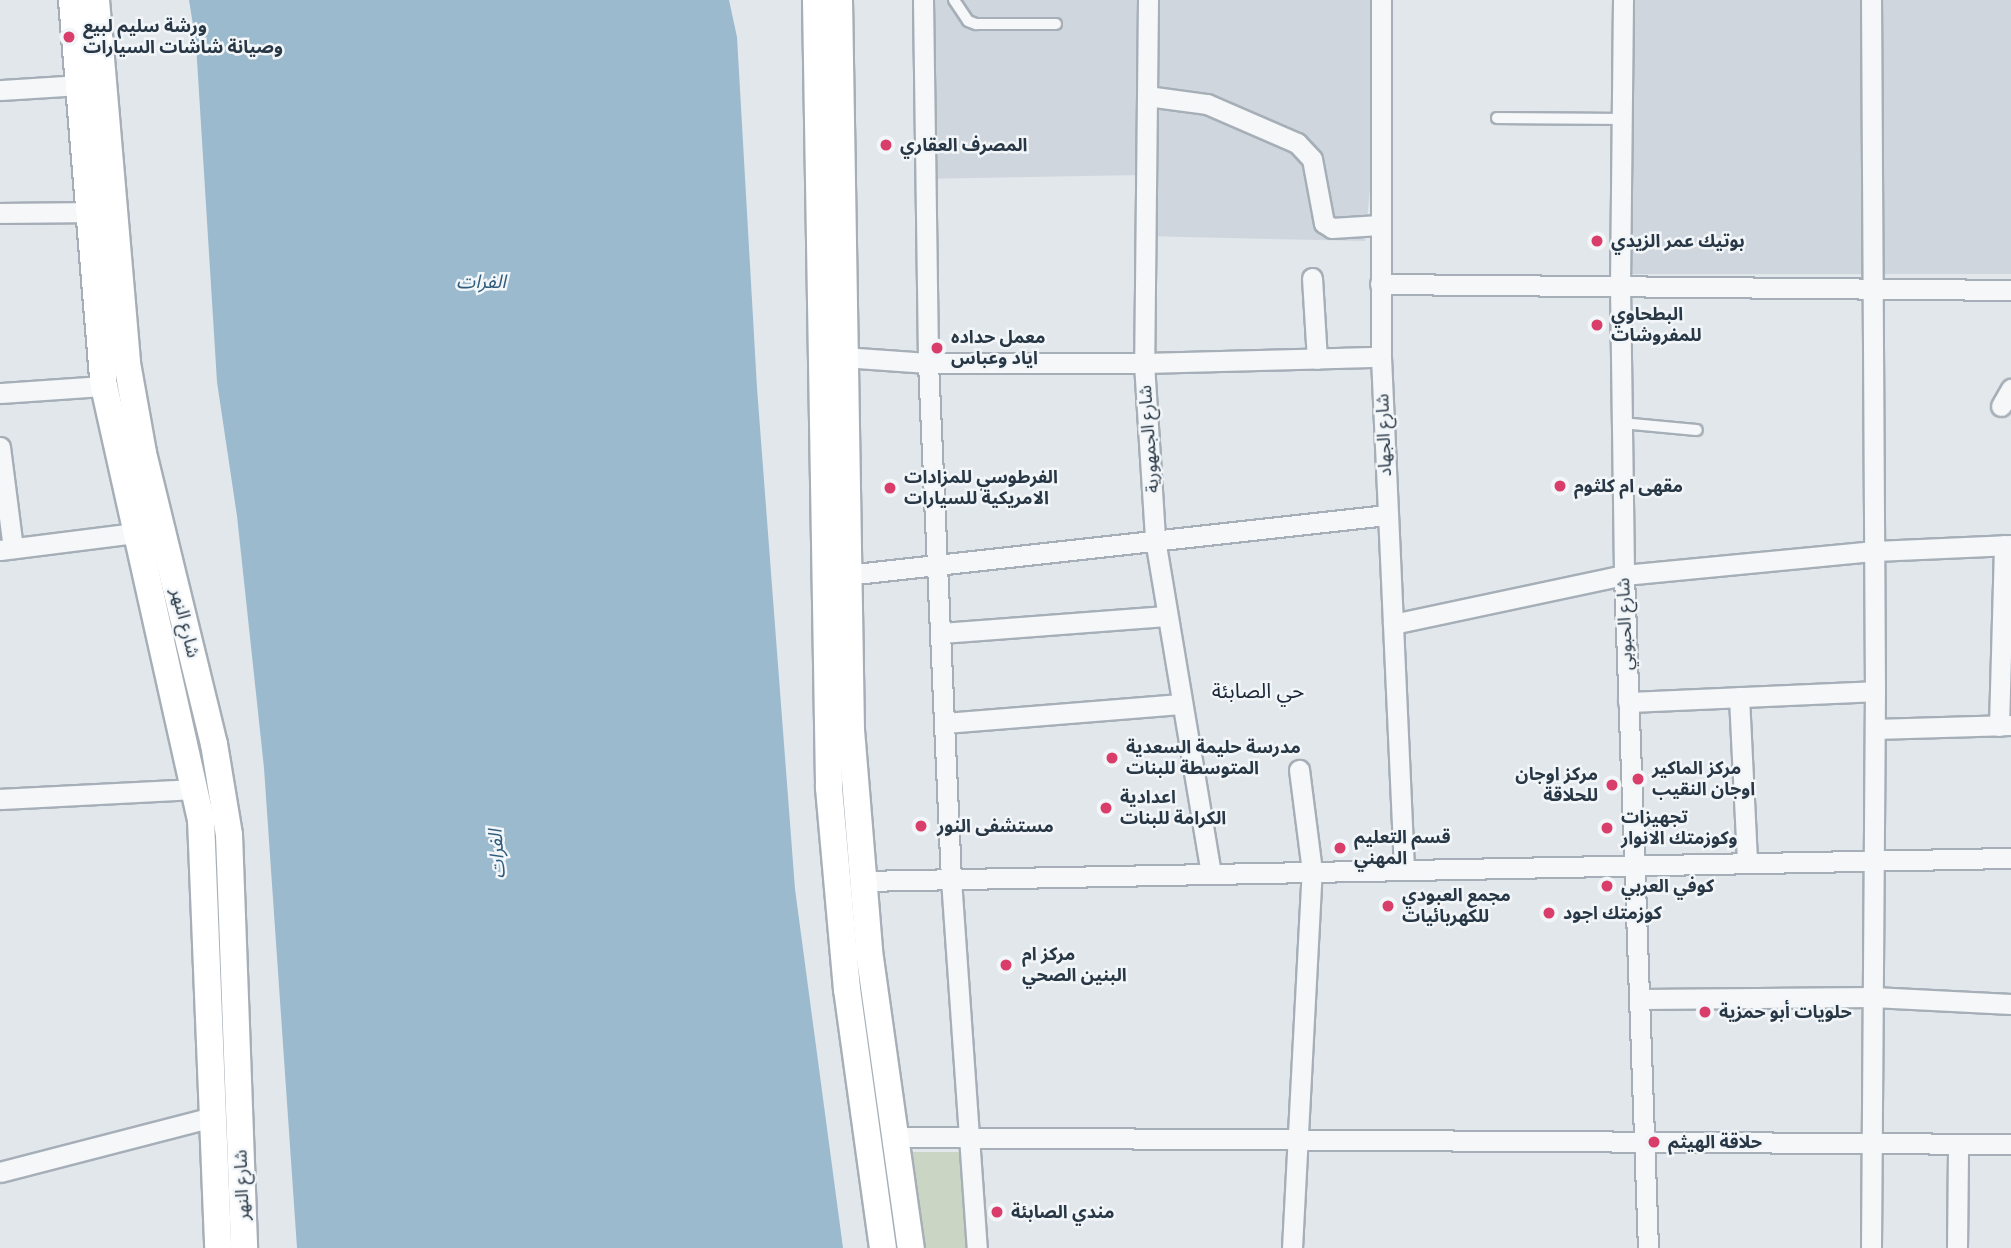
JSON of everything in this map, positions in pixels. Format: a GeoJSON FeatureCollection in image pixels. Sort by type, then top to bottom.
{"type":"FeatureCollection","features":[{"type":"Feature","properties":{"kind":"main road","name":"شارع النهر"},"geometry":{"type":"LineString","coordinates":[[72,0],[89,212],[224,800],[232,882],[244,1248]]}},
{"type":"Feature","properties":{"kind":"main road","name":"شارع النهر"},"geometry":{"type":"LineString","coordinates":[[96,0],[108,294],[104,386],[135,533],[196,789],[205,857],[218,1248]]}},
{"type":"Feature","properties":{"kind":"main road"},"geometry":{"type":"LineString","coordinates":[[816,0],[833,459],[834,851],[883,1248]]}},
{"type":"Feature","properties":{"kind":"main road"},"geometry":{"type":"LineString","coordinates":[[839,0],[843,357],[833,459],[847,575],[862,881],[894,1137],[911,1248]]}},
{"type":"Feature","properties":{"kind":"street"},"geometry":{"type":"LineString","coordinates":[[923,0],[928,363],[951,879],[977,1248]]}},
{"type":"Feature","properties":{"kind":"street","name":"شارع الجمهورية"},"geometry":{"type":"LineString","coordinates":[[1148,0],[1144,363],[1155,539],[1180,704],[1210,873]]}},
{"type":"Feature","properties":{"kind":"street","name":"شارع الجهاد"},"geometry":{"type":"LineString","coordinates":[[1381,0],[1381,357],[1404,869]]}},
{"type":"Feature","properties":{"kind":"street","name":"شارع الحبوبي"},"geometry":{"type":"LineString","coordinates":[[1623,0],[1620,285],[1624,575],[1642,999],[1648,1248]]}},
{"type":"Feature","properties":{"kind":"street"},"geometry":{"type":"LineString","coordinates":[[1871,0],[1875,289],[1871,1248]]}},
{"type":"Feature","properties":{"kind":"street"},"geometry":{"type":"LineString","coordinates":[[0,90],[79,85]]}},
{"type":"Feature","properties":{"kind":"street"},"geometry":{"type":"LineString","coordinates":[[1147,96],[1207,104],[1297,143],[1312,159],[1324,223],[1332,228],[1379,225]]}},
{"type":"Feature","properties":{"kind":"street"},"geometry":{"type":"LineString","coordinates":[[0,213],[89,212]]}},
{"type":"Feature","properties":{"kind":"street"},"geometry":{"type":"LineString","coordinates":[[1312,278],[1318,359]]}},
{"type":"Feature","properties":{"kind":"street"},"geometry":{"type":"LineString","coordinates":[[1380,284],[2011,290]]}},
{"type":"Feature","properties":{"kind":"street"},"geometry":{"type":"LineString","coordinates":[[843,357],[928,363],[1144,363],[1381,357]]}},
{"type":"Feature","properties":{"kind":"street"},"geometry":{"type":"LineString","coordinates":[[0,393],[104,386]]}},
{"type":"Feature","properties":{"kind":"street"},"geometry":{"type":"LineString","coordinates":[[0,447],[6,549],[135,533]]}},
{"type":"Feature","properties":{"kind":"street"},"geometry":{"type":"LineString","coordinates":[[847,575],[1387,515]]}},
{"type":"Feature","properties":{"kind":"street"},"geometry":{"type":"LineString","coordinates":[[1393,624],[1624,575],[1875,551],[2007,545],[2005,726],[1875,729]]}},
{"type":"Feature","properties":{"kind":"street"},"geometry":{"type":"LineString","coordinates":[[941,633],[1166,616]]}},
{"type":"Feature","properties":{"kind":"street"},"geometry":{"type":"LineString","coordinates":[[1628,702],[1875,691]]}},
{"type":"Feature","properties":{"kind":"street"},"geometry":{"type":"LineString","coordinates":[[1739,697],[1747,861]]}},
{"type":"Feature","properties":{"kind":"street"},"geometry":{"type":"LineString","coordinates":[[945,723],[1180,704]]}},
{"type":"Feature","properties":{"kind":"street"},"geometry":{"type":"LineString","coordinates":[[1292,1248],[1301,1139],[1312,871],[1299,770]]}},
{"type":"Feature","properties":{"kind":"street"},"geometry":{"type":"LineString","coordinates":[[0,799],[196,789]]}},
{"type":"Feature","properties":{"kind":"street"},"geometry":{"type":"LineString","coordinates":[[862,881],[1874,858],[2011,858]]}},
{"type":"Feature","properties":{"kind":"street"},"geometry":{"type":"LineString","coordinates":[[1642,999],[1872,997],[2011,1004]]}},
{"type":"Feature","properties":{"kind":"street"},"geometry":{"type":"LineString","coordinates":[[0,1172],[213,1117]]}},
{"type":"Feature","properties":{"kind":"street"},"geometry":{"type":"LineString","coordinates":[[894,1137],[2011,1144]]}},
{"type":"Feature","properties":{"kind":"street"},"geometry":{"type":"LineString","coordinates":[[1957,1248],[1958,1144]]}},
{"type":"Feature","properties":{"kind":"lane"},"geometry":{"type":"LineString","coordinates":[[954,0],[968,22],[976,24],[1056,24]]}},
{"type":"Feature","properties":{"kind":"lane"},"geometry":{"type":"LineString","coordinates":[[1497,118],[1620,119]]}},
{"type":"Feature","properties":{"kind":"lane"},"geometry":{"type":"LineString","coordinates":[[1621,423],[1697,430]]}},
{"type":"Feature","properties":{"kind":"shaded area"},"geometry":{"type":"Polygon","coordinates":[[[918,0],[1388,0],[1365,241],[1141,236],[1141,175],[917,179],[918,0]]]}},
{"type":"Feature","properties":{"kind":"shaded area"},"geometry":{"type":"Polygon","coordinates":[[[1627,0],[2011,0],[2011,274],[1627,274],[1627,0]]]}},
{"type":"Feature","properties":{"kind":"green space"},"geometry":{"type":"Polygon","coordinates":[[[911,1152],[961,1152],[968,1248],[925,1248],[911,1152]]]}},
{"type":"Feature","properties":{"kind":"water","name":"الفرات"},"geometry":{"type":"Polygon","coordinates":[[[189,0],[729,0],[737,37],[757,388],[795,889],[843,1248],[297,1248],[264,768],[237,516],[217,382],[196,44],[189,0]]]}},
{"type":"Feature","properties":{"kind":"place","name":"ورشة سليم لبيع وصيانة شاشات السيارات"},"geometry":{"type":"Point","coordinates":[69,37]}},
{"type":"Feature","properties":{"kind":"place","name":"المصرف العقاري"},"geometry":{"type":"Point","coordinates":[886,145]}},
{"type":"Feature","properties":{"kind":"place","name":"بوتيك عمر الزيدي"},"geometry":{"type":"Point","coordinates":[1597,241]}},
{"type":"Feature","properties":{"kind":"place","name":"البطحاوي للمفروشات"},"geometry":{"type":"Point","coordinates":[1597,325]}},
{"type":"Feature","properties":{"kind":"place","name":"معمل حداده اياد وعباس"},"geometry":{"type":"Point","coordinates":[937,348]}},
{"type":"Feature","properties":{"kind":"place","name":"مقهى ام كلثوم"},"geometry":{"type":"Point","coordinates":[1560,486]}},
{"type":"Feature","properties":{"kind":"place","name":"الفرطوسي للمزادات الامريكية للسيارات"},"geometry":{"type":"Point","coordinates":[890,488]}},
{"type":"Feature","properties":{"kind":"place","name":"مدرسة حليمة السعدية المتوسطة للبنات"},"geometry":{"type":"Point","coordinates":[1112,758]}},
{"type":"Feature","properties":{"kind":"place","name":"مركز الماكير اوجان النقيب"},"geometry":{"type":"Point","coordinates":[1638,779]}},
{"type":"Feature","properties":{"kind":"place","name":"مركز اوجان للحلاقة"},"geometry":{"type":"Point","coordinates":[1612,785]}},
{"type":"Feature","properties":{"kind":"place","name":"اعدادية الكرامة للبنات"},"geometry":{"type":"Point","coordinates":[1106,808]}},
{"type":"Feature","properties":{"kind":"place","name":"مستشفى النور"},"geometry":{"type":"Point","coordinates":[921,826]}},
{"type":"Feature","properties":{"kind":"place","name":"تجهيزات وكوزمتك الانوار"},"geometry":{"type":"Point","coordinates":[1607,828]}},
{"type":"Feature","properties":{"kind":"place","name":"قسم التعليم المهني"},"geometry":{"type":"Point","coordinates":[1340,848]}},
{"type":"Feature","properties":{"kind":"place","name":"كوفي العربي"},"geometry":{"type":"Point","coordinates":[1607,886]}},
{"type":"Feature","properties":{"kind":"place","name":"مجمع العبودي للكهربائيات"},"geometry":{"type":"Point","coordinates":[1388,906]}},
{"type":"Feature","properties":{"kind":"place","name":"كوزمتك اجود"},"geometry":{"type":"Point","coordinates":[1549,913]}},
{"type":"Feature","properties":{"kind":"place","name":"مركز ام البنين الصحي"},"geometry":{"type":"Point","coordinates":[1006,965]}},
{"type":"Feature","properties":{"kind":"place","name":"حلويات أبو حمزية"},"geometry":{"type":"Point","coordinates":[1705,1012]}},
{"type":"Feature","properties":{"kind":"place","name":"حلاقة الهيثم"},"geometry":{"type":"Point","coordinates":[1654,1142]}},
{"type":"Feature","properties":{"kind":"place","name":"مندي الصابئة"},"geometry":{"type":"Point","coordinates":[997,1212]}},
{"type":"Feature","properties":{"kind":"district","name":"حي الصابئة"},"geometry":{"type":"Point","coordinates":[1258,691]}}]}
